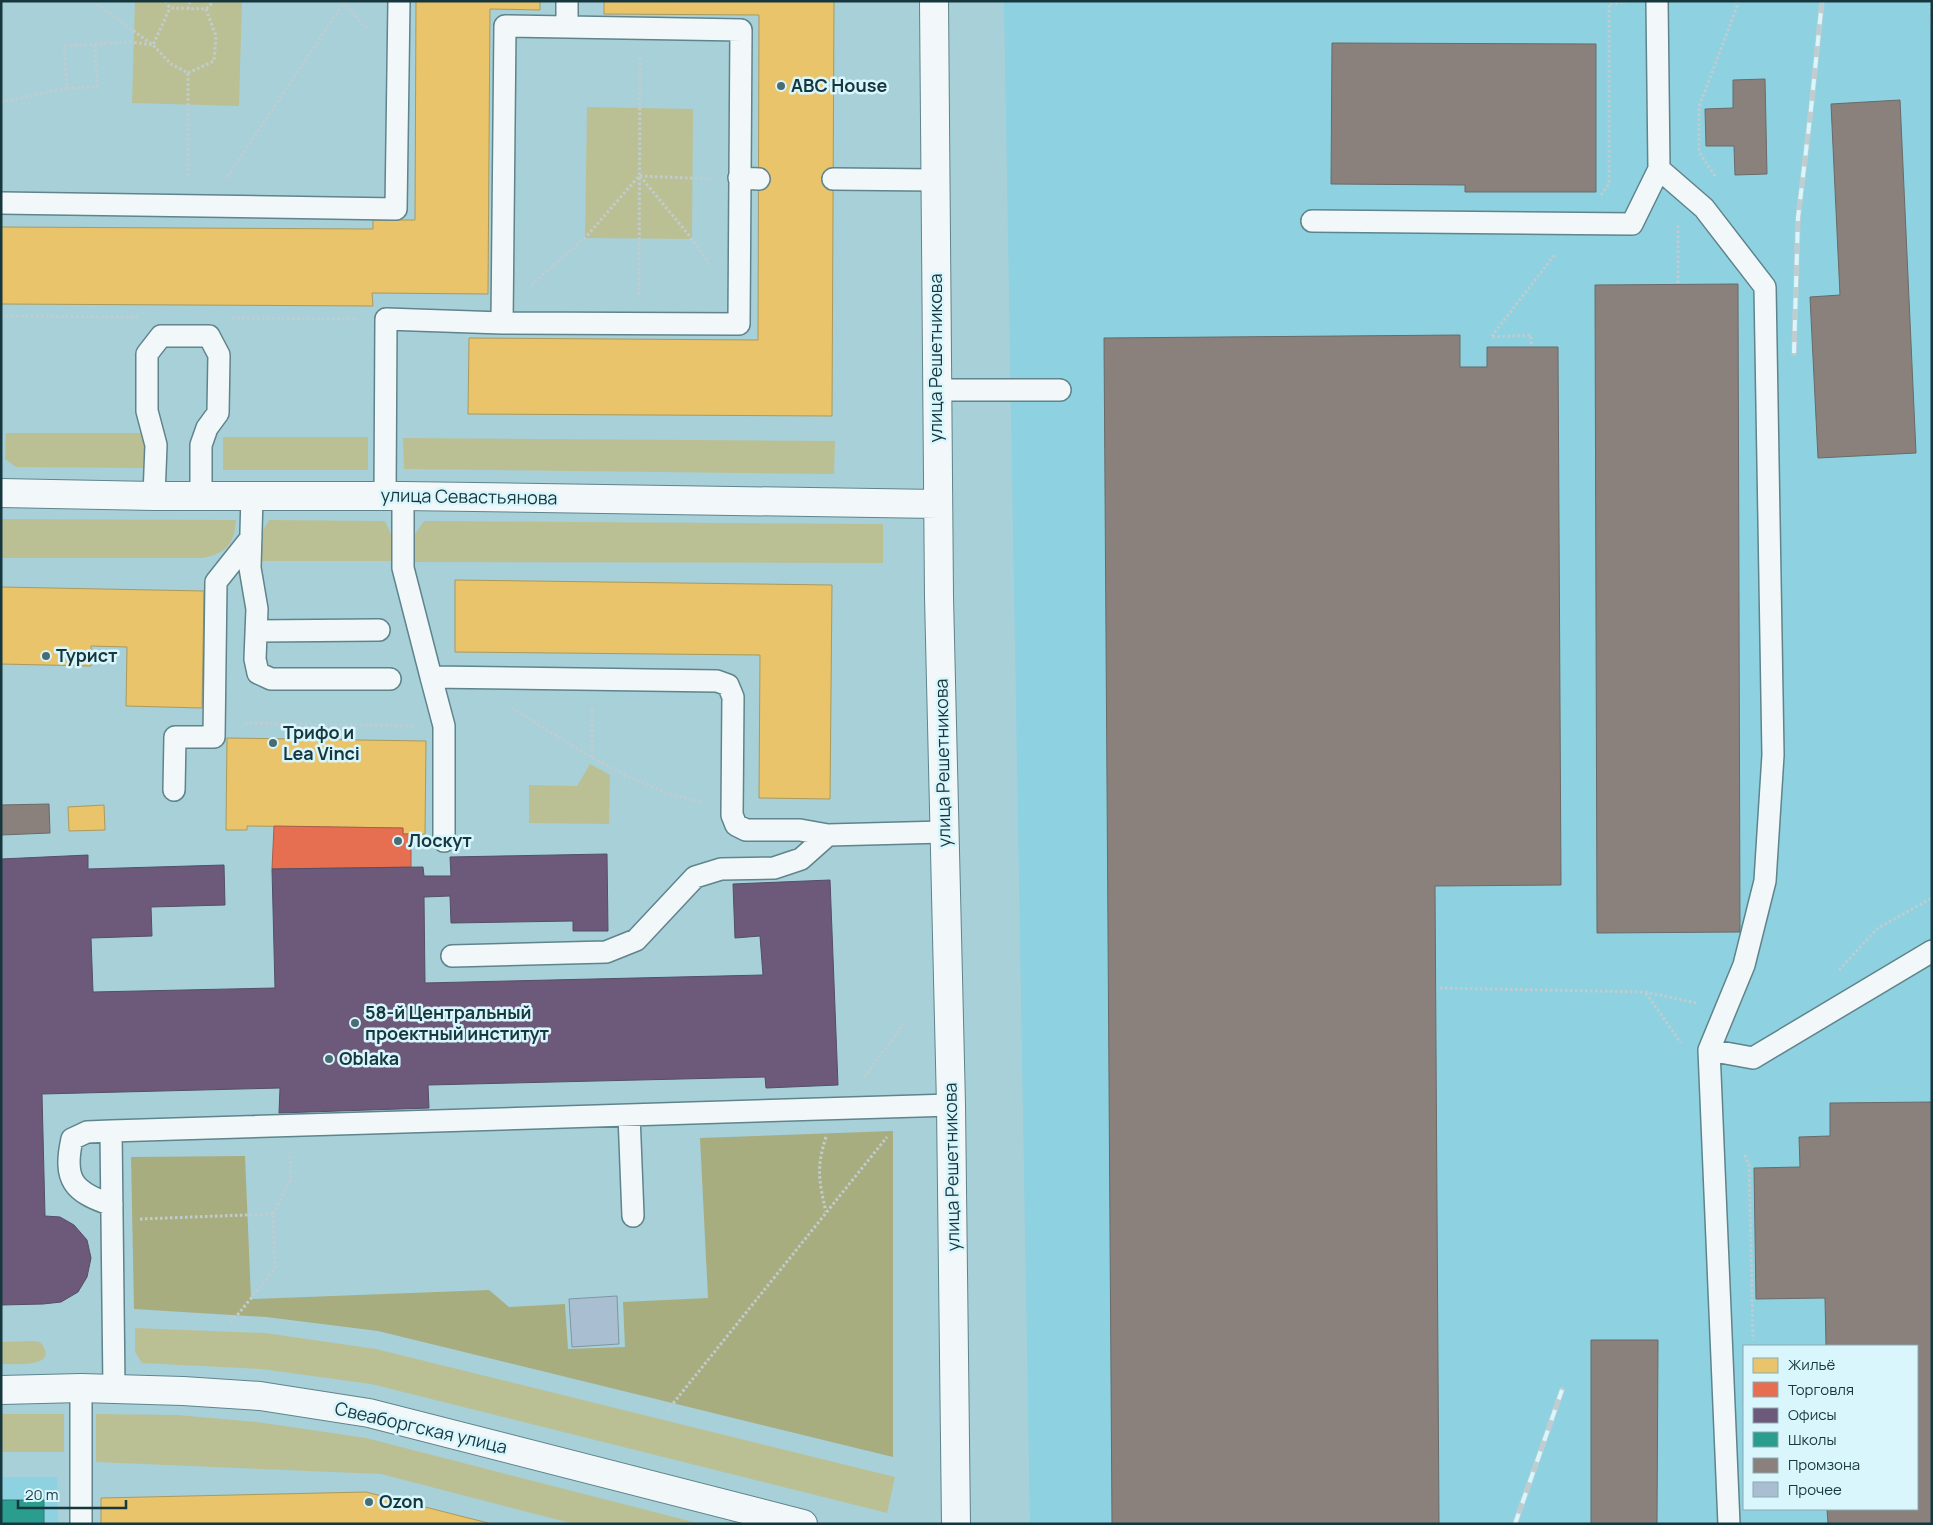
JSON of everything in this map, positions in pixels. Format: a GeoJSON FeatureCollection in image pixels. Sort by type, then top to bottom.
{"type":"FeatureCollection","features":[{"type":"Feature","properties":{"kind":"street","name":"улица Решетникова"},"geometry":{"type":"LineString","coordinates":[[934,1],[936,390],[951,1105],[956,1524]]}},
{"type":"Feature","properties":{"kind":"street","name":"улица Севастьянова"},"geometry":{"type":"LineString","coordinates":[[1,493],[154,496],[394,496],[938,504]]}},
{"type":"Feature","properties":{"kind":"street","name":"Свеаборгская улица"},"geometry":{"type":"LineString","coordinates":[[1,1390],[114,1388],[260,1396],[369,1412],[803,1524]]}},
{"type":"Feature","properties":{"kind":"lane"},"geometry":{"type":"LineString","coordinates":[[1,203],[396,209],[399,1]]}},
{"type":"Feature","properties":{"kind":"lane"},"geometry":{"type":"LineString","coordinates":[[567,1],[567,27]]}},
{"type":"Feature","properties":{"kind":"lane"},"geometry":{"type":"LineString","coordinates":[[1312,221],[1632,224],[1658,169],[1657,1]]}},
{"type":"Feature","properties":{"kind":"lane"},"geometry":{"type":"LineString","coordinates":[[444,841],[444,726],[403,568],[394,496],[386,319],[502,316],[639,324],[739,324],[749,178],[741,30],[505,26],[502,316]]}},
{"type":"Feature","properties":{"kind":"lane"},"geometry":{"type":"LineString","coordinates":[[1658,169],[1704,208],[1765,287],[1773,755],[1765,881],[1744,965],[1709,1050],[1729,1524]]}},
{"type":"Feature","properties":{"kind":"lane"},"geometry":{"type":"LineString","coordinates":[[833,179],[935,180]]}},
{"type":"Feature","properties":{"kind":"lane"},"geometry":{"type":"LineString","coordinates":[[154,496],[156,445],[147,412],[147,354],[161,336],[209,336],[219,355],[218,413],[207,428],[201,445],[201,496]]}},
{"type":"Feature","properties":{"kind":"lane"},"geometry":{"type":"LineString","coordinates":[[936,390],[1060,390]]}},
{"type":"Feature","properties":{"kind":"lane"},"geometry":{"type":"LineString","coordinates":[[252,496],[250,568],[257,609],[255,659],[258,673],[271,678],[390,679]]}},
{"type":"Feature","properties":{"kind":"lane"},"geometry":{"type":"LineString","coordinates":[[174,790],[174,737],[214,737],[216,582],[251,538]]}},
{"type":"Feature","properties":{"kind":"lane"},"geometry":{"type":"LineString","coordinates":[[256,631],[379,630]]}},
{"type":"Feature","properties":{"kind":"lane"},"geometry":{"type":"LineString","coordinates":[[431,677],[717,681],[728,685],[733,697],[732,815],[736,825],[746,830],[800,830],[828,835],[944,832]]}},
{"type":"Feature","properties":{"kind":"lane"},"geometry":{"type":"LineString","coordinates":[[452,956],[606,952],[636,940],[695,877],[720,869],[774,868],[801,859],[828,835]]}},
{"type":"Feature","properties":{"kind":"lane"},"geometry":{"type":"LineString","coordinates":[[1709,1050],[1753,1058],[1932,951]]}},
{"type":"Feature","properties":{"kind":"lane"},"geometry":{"type":"LineString","coordinates":[[112,1212],[82,1192],[72,1178],[67,1159],[72,1139],[87,1132],[951,1105]]}},
{"type":"Feature","properties":{"kind":"lane"},"geometry":{"type":"LineString","coordinates":[[628,1115],[633,1216]]}},
{"type":"Feature","properties":{"kind":"lane"},"geometry":{"type":"LineString","coordinates":[[111,1131],[114,1388]]}},
{"type":"Feature","properties":{"kind":"lane"},"geometry":{"type":"LineString","coordinates":[[81,1524],[82,1388]]}},
{"type":"Feature","properties":{"kind":"path"},"geometry":{"type":"LineString","coordinates":[[93,1],[153,45],[171,64],[188,73]]}},
{"type":"Feature","properties":{"kind":"path"},"geometry":{"type":"LineString","coordinates":[[165,1],[170,8]]}},
{"type":"Feature","properties":{"kind":"path"},"geometry":{"type":"LineString","coordinates":[[188,8],[190,1]]}},
{"type":"Feature","properties":{"kind":"path"},"geometry":{"type":"LineString","coordinates":[[170,8],[206,9],[214,1]]}},
{"type":"Feature","properties":{"kind":"path"},"geometry":{"type":"LineString","coordinates":[[210,205],[345,1]]}},
{"type":"Feature","properties":{"kind":"path"},"geometry":{"type":"LineString","coordinates":[[1531,344],[1531,335],[1491,336],[1608,184],[1609,4],[1636,1]]}},
{"type":"Feature","properties":{"kind":"path"},"geometry":{"type":"LineString","coordinates":[[1715,177],[1699,152],[1699,107],[1739,1]]}},
{"type":"Feature","properties":{"kind":"path"},"geometry":{"type":"LineString","coordinates":[[1930,1],[1932,27]]}},
{"type":"Feature","properties":{"kind":"path"},"geometry":{"type":"LineString","coordinates":[[153,45],[170,8]]}},
{"type":"Feature","properties":{"kind":"path"},"geometry":{"type":"LineString","coordinates":[[188,73],[214,61],[216,36],[206,9]]}},
{"type":"Feature","properties":{"kind":"path"},"geometry":{"type":"LineString","coordinates":[[639,324],[640,28]]}},
{"type":"Feature","properties":{"kind":"path"},"geometry":{"type":"LineString","coordinates":[[67,88],[64,46],[131,42],[153,45]]}},
{"type":"Feature","properties":{"kind":"path"},"geometry":{"type":"LineString","coordinates":[[1,102],[67,88],[97,87],[95,44]]}},
{"type":"Feature","properties":{"kind":"path"},"geometry":{"type":"LineString","coordinates":[[188,73],[188,205]]}},
{"type":"Feature","properties":{"kind":"path"},"geometry":{"type":"LineString","coordinates":[[502,316],[585,238],[640,176]]}},
{"type":"Feature","properties":{"kind":"path"},"geometry":{"type":"LineString","coordinates":[[640,176],[693,179],[749,178]]}},
{"type":"Feature","properties":{"kind":"path"},"geometry":{"type":"LineString","coordinates":[[640,176],[692,239],[739,307]]}},
{"type":"Feature","properties":{"kind":"path"},"geometry":{"type":"LineString","coordinates":[[592,679],[592,757]]}},
{"type":"Feature","properties":{"kind":"path"},"geometry":{"type":"LineString","coordinates":[[511,708],[611,769],[674,796],[732,808]]}},
{"type":"Feature","properties":{"kind":"path"},"geometry":{"type":"LineString","coordinates":[[245,724],[444,726]]}},
{"type":"Feature","properties":{"kind":"path"},"geometry":{"type":"LineString","coordinates":[[1440,988],[1646,992],[1726,1010]]}},
{"type":"Feature","properties":{"kind":"path"},"geometry":{"type":"LineString","coordinates":[[826,1212],[819,1178],[820,1159],[826,1138],[841,1108],[907,1020]]}},
{"type":"Feature","properties":{"kind":"path"},"geometry":{"type":"LineString","coordinates":[[667,1411],[912,1106]]}},
{"type":"Feature","properties":{"kind":"path"},"geometry":{"type":"LineString","coordinates":[[230,1324],[275,1269],[273,1214],[291,1179],[289,1126]]}},
{"type":"Feature","properties":{"kind":"path"},"geometry":{"type":"LineString","coordinates":[[112,1212],[273,1214]]}},
{"type":"Feature","properties":{"kind":"shaded area"},"geometry":{"type":"Polygon","coordinates":[[[1004,1],[1932,1],[1932,1524],[1030,1524],[1004,1]]]}},
{"type":"Feature","properties":{"kind":"shaded area"},"geometry":{"type":"Polygon","coordinates":[[[1,1477],[57,1477],[58,1524],[1,1524],[1,1477]]]}},
{"type":"Feature","properties":{"kind":"green space"},"geometry":{"type":"Polygon","coordinates":[[[135,1],[242,1],[239,106],[132,103],[135,1]]]}},
{"type":"Feature","properties":{"kind":"green space"},"geometry":{"type":"Polygon","coordinates":[[[587,107],[693,109],[692,239],[585,238],[587,107]]]}},
{"type":"Feature","properties":{"kind":"green space"},"geometry":{"type":"Polygon","coordinates":[[[6,433],[146,433],[146,468],[16,467],[5,459],[6,433]]]}},
{"type":"Feature","properties":{"kind":"green space"},"geometry":{"type":"Polygon","coordinates":[[[223,437],[368,437],[368,470],[223,470],[223,437]]]}},
{"type":"Feature","properties":{"kind":"green space"},"geometry":{"type":"Polygon","coordinates":[[[403,438],[835,441],[834,474],[404,469],[403,438]]]}},
{"type":"Feature","properties":{"kind":"green space"},"geometry":{"type":"Polygon","coordinates":[[[1,519],[236,520],[233,535],[228,546],[218,553],[203,558],[1,558],[1,519]]]}},
{"type":"Feature","properties":{"kind":"green space"},"geometry":{"type":"Polygon","coordinates":[[[269,520],[385,521],[391,534],[392,561],[261,561],[262,532],[269,520]]]}},
{"type":"Feature","properties":{"kind":"green space"},"geometry":{"type":"Polygon","coordinates":[[[424,521],[883,524],[883,563],[414,562],[415,534],[424,521]]]}},
{"type":"Feature","properties":{"kind":"green space"},"geometry":{"type":"Polygon","coordinates":[[[590,764],[610,775],[609,824],[529,823],[529,785],[577,786],[590,764]]]}},
{"type":"Feature","properties":{"kind":"green space"},"geometry":{"type":"Polygon","coordinates":[[[893,1131],[893,1457],[378,1331],[266,1317],[134,1309],[131,1157],[245,1156],[251,1299],[489,1290],[509,1307],[565,1304],[568,1349],[625,1347],[623,1302],[708,1298],[700,1138],[893,1131]]]}},
{"type":"Feature","properties":{"kind":"green space"},"geometry":{"type":"Polygon","coordinates":[[[135,1328],[265,1333],[376,1349],[895,1477],[887,1513],[371,1384],[261,1369],[142,1363],[135,1352],[135,1328]]]}},
{"type":"Feature","properties":{"kind":"green space"},"geometry":{"type":"Polygon","coordinates":[[[1,1342],[40,1342],[45,1350],[45,1356],[41,1360],[25,1364],[1,1364],[1,1342]]]}},
{"type":"Feature","properties":{"kind":"green space"},"geometry":{"type":"Polygon","coordinates":[[[1,1414],[64,1414],[64,1452],[1,1452],[1,1414]]]}},
{"type":"Feature","properties":{"kind":"green space"},"geometry":{"type":"Polygon","coordinates":[[[96,1414],[178,1415],[257,1422],[366,1438],[701,1524],[574,1524],[381,1474],[96,1462],[96,1414]]]}},
{"type":"Feature","properties":{"kind":"building: Жильё"},"geometry":{"type":"Polygon","coordinates":[[[416,1],[540,1],[540,10],[490,9],[488,294],[372,293],[373,306],[1,304],[1,227],[373,229],[373,220],[415,220],[416,1]]]}},
{"type":"Feature","properties":{"kind":"building: Жильё"},"geometry":{"type":"Polygon","coordinates":[[[604,1],[834,1],[832,416],[468,414],[469,338],[758,340],[759,15],[604,14],[604,1]]]}},
{"type":"Feature","properties":{"kind":"building: Жильё"},"geometry":{"type":"Polygon","coordinates":[[[455,580],[832,585],[830,799],[759,798],[760,655],[455,652],[455,580]]]}},
{"type":"Feature","properties":{"kind":"building: Жильё","name":"Турист"},"geometry":{"type":"Polygon","coordinates":[[[1,587],[204,591],[202,708],[126,706],[127,647],[91,646],[91,666],[1,664],[1,587]]]}},
{"type":"Feature","properties":{"kind":"building: Жильё"},"geometry":{"type":"Polygon","coordinates":[[[227,738],[426,741],[425,834],[403,834],[403,828],[247,826],[247,830],[226,830],[227,738]]]}},
{"type":"Feature","properties":{"kind":"building: Жильё"},"geometry":{"type":"Polygon","coordinates":[[[104,805],[105,830],[69,831],[68,807],[104,805]]]}},
{"type":"Feature","properties":{"kind":"building: Жильё"},"geometry":{"type":"Polygon","coordinates":[[[366,1492],[492,1524],[101,1524],[101,1498],[366,1492]]]}},
{"type":"Feature","properties":{"kind":"building: Торговля"},"geometry":{"type":"Polygon","coordinates":[[[274,826],[403,828],[403,834],[411,834],[411,867],[272,869],[274,826]]]}},
{"type":"Feature","properties":{"kind":"building: Офисы"},"geometry":{"type":"Polygon","coordinates":[[[607,854],[608,931],[573,931],[573,921],[451,923],[450,896],[424,897],[425,983],[763,975],[760,936],[735,938],[733,884],[830,880],[838,1085],[766,1088],[765,1077],[428,1085],[429,1108],[279,1113],[280,1088],[42,1094],[45,1216],[60,1217],[74,1225],[87,1240],[91,1258],[87,1277],[78,1292],[61,1302],[1,1305],[1,859],[88,855],[88,869],[224,865],[225,905],[151,907],[152,936],[91,938],[93,992],[275,988],[272,869],[423,867],[424,876],[451,876],[450,857],[607,854]]]}},
{"type":"Feature","properties":{"kind":"building: Школы"},"geometry":{"type":"Polygon","coordinates":[[[1,1500],[44,1500],[44,1524],[1,1524],[1,1500]]]}},
{"type":"Feature","properties":{"kind":"building: Промзона"},"geometry":{"type":"Polygon","coordinates":[[[1332,43],[1596,44],[1596,192],[1465,192],[1465,185],[1331,184],[1332,43]]]}},
{"type":"Feature","properties":{"kind":"building: Промзона"},"geometry":{"type":"Polygon","coordinates":[[[1765,79],[1767,174],[1735,175],[1734,146],[1706,146],[1705,109],[1733,108],[1733,80],[1765,79]]]}},
{"type":"Feature","properties":{"kind":"building: Промзона"},"geometry":{"type":"Polygon","coordinates":[[[1900,100],[1916,453],[1818,458],[1810,297],[1840,295],[1831,104],[1900,100]]]}},
{"type":"Feature","properties":{"kind":"building: Промзона"},"geometry":{"type":"Polygon","coordinates":[[[1738,284],[1740,932],[1597,933],[1595,285],[1738,284]]]}},
{"type":"Feature","properties":{"kind":"building: Промзона"},"geometry":{"type":"Polygon","coordinates":[[[1460,335],[1460,367],[1487,367],[1487,347],[1558,347],[1561,885],[1435,886],[1439,1524],[1112,1524],[1104,338],[1460,335]]]}},
{"type":"Feature","properties":{"kind":"building: Промзона"},"geometry":{"type":"Polygon","coordinates":[[[49,804],[50,833],[1,835],[1,805],[49,804]]]}},
{"type":"Feature","properties":{"kind":"building: Промзона"},"geometry":{"type":"Polygon","coordinates":[[[1932,1102],[1932,1524],[1828,1524],[1827,1510],[1918,1510],[1918,1345],[1826,1345],[1825,1298],[1756,1299],[1754,1168],[1800,1167],[1799,1137],[1830,1136],[1830,1103],[1932,1102]]]}},
{"type":"Feature","properties":{"kind":"building: Промзона"},"geometry":{"type":"Polygon","coordinates":[[[1591,1340],[1658,1340],[1657,1524],[1591,1524],[1591,1340]]]}},
{"type":"Feature","properties":{"kind":"building: Прочее"},"geometry":{"type":"Polygon","coordinates":[[[617,1296],[619,1344],[572,1347],[569,1299],[617,1296]]]}},
{"type":"Feature","properties":{"kind":"railway"},"geometry":{"type":"LineString","coordinates":[[1794,353],[1798,218],[1822,1]]}},
{"type":"Feature","properties":{"kind":"railway"},"geometry":{"type":"LineString","coordinates":[[1515,1524],[1562,1390]]}},
{"type":"Feature","properties":{"kind":"place","name":"ABC House"},"geometry":{"type":"Point","coordinates":[781,86]}},
{"type":"Feature","properties":{"kind":"place","name":"Турист"},"geometry":{"type":"Point","coordinates":[46,656]}},
{"type":"Feature","properties":{"kind":"place","name":"Трифо и Lea Vinci"},"geometry":{"type":"Point","coordinates":[273,743]}},
{"type":"Feature","properties":{"kind":"place","name":"Лоскут"},"geometry":{"type":"Point","coordinates":[398,841]}},
{"type":"Feature","properties":{"kind":"place","name":"58-й Центральный проектный институт"},"geometry":{"type":"Point","coordinates":[355,1023]}},
{"type":"Feature","properties":{"kind":"place","name":"Oblaka"},"geometry":{"type":"Point","coordinates":[329,1059]}},
{"type":"Feature","properties":{"kind":"place","name":"Ozon"},"geometry":{"type":"Point","coordinates":[369,1502]}}]}
